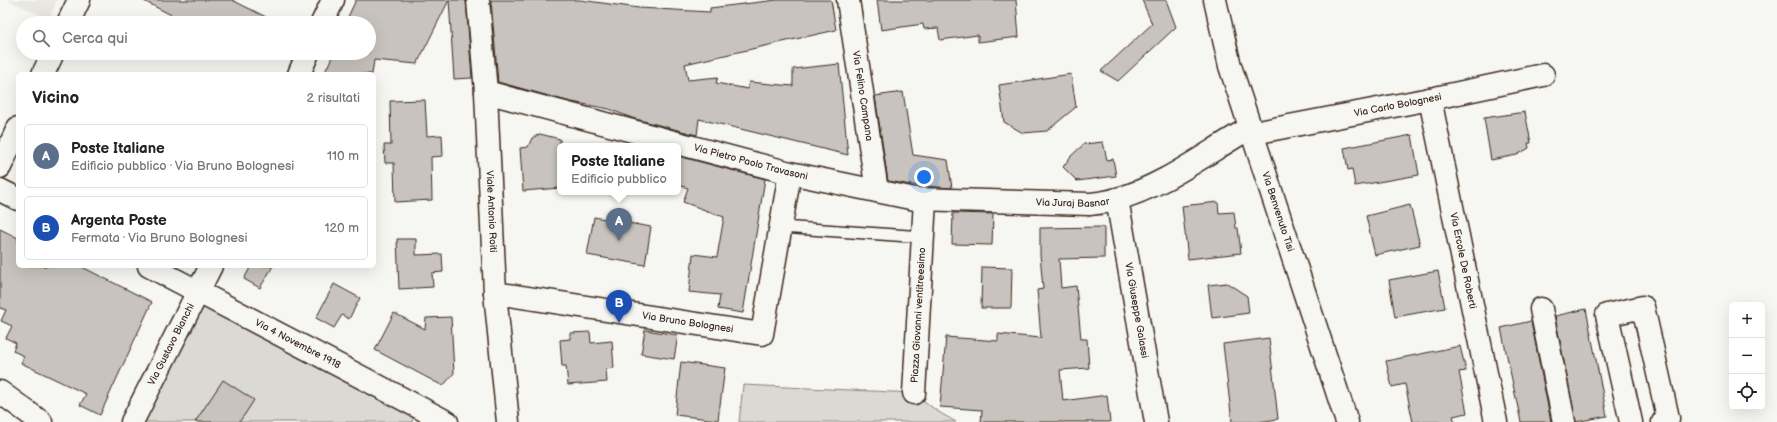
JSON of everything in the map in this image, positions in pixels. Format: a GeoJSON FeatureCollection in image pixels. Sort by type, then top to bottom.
{"type":"FeatureCollection","features":[{"type":"Feature","properties":{"kind":"street"},"geometry":{"type":"LineString","coordinates":[[71,16],[79,0]]}},
{"type":"Feature","properties":{"kind":"street"},"geometry":{"type":"LineString","coordinates":[[325,16],[333,0]]}},
{"type":"Feature","properties":{"kind":"street","name":"Viale Antonio Roiti"},"geometry":{"type":"LineString","coordinates":[[478,0],[486,92],[496,293],[508,422]]}},
{"type":"Feature","properties":{"kind":"street","name":"Via Felino Campana"},"geometry":{"type":"LineString","coordinates":[[848,0],[877,191]]}},
{"type":"Feature","properties":{"kind":"street","name":"Via Benvenuto Tisi"},"geometry":{"type":"LineString","coordinates":[[1215,0],[1230,66],[1347,422]]}},
{"type":"Feature","properties":{"kind":"street"},"geometry":{"type":"LineString","coordinates":[[44,72],[50,60]]}},
{"type":"Feature","properties":{"kind":"street"},"geometry":{"type":"LineString","coordinates":[[300,72],[305,60]]}},
{"type":"Feature","properties":{"kind":"street","name":"Via Carlo Bolognesi"},"geometry":{"type":"LineString","coordinates":[[1251,131],[1264,131],[1430,100],[1543,75]]}},
{"type":"Feature","properties":{"kind":"street","name":"Via Pietro Paolo Travasoni"},"geometry":{"type":"LineString","coordinates":[[486,92],[677,143]]}},
{"type":"Feature","properties":{"kind":"street","name":"Via Ercole De Roberti"},"geometry":{"type":"LineString","coordinates":[[1430,100],[1496,422]]}},
{"type":"Feature","properties":{"kind":"street","name":"Via Juraj Basnar"},"geometry":{"type":"LineString","coordinates":[[877,191],[926,200],[1090,204],[1117,200],[1137,192],[1176,172],[1251,131]]}},
{"type":"Feature","properties":{"kind":"street"},"geometry":{"type":"LineString","coordinates":[[0,167],[16,132]]}},
{"type":"Feature","properties":{"kind":"street","name":"Via Pietro Paolo Travasoni"},"geometry":{"type":"LineString","coordinates":[[681,144],[790,173],[877,191]]}},
{"type":"Feature","properties":{"kind":"street"},"geometry":{"type":"LineString","coordinates":[[781,227],[790,173]]}},
{"type":"Feature","properties":{"kind":"street"},"geometry":{"type":"LineString","coordinates":[[0,190],[16,198]]}},
{"type":"Feature","properties":{"kind":"street","name":"Piazza Giovanni ventitreesimo"},"geometry":{"type":"LineString","coordinates":[[914,393],[926,200]]}},
{"type":"Feature","properties":{"kind":"street","name":"Via Giuseppe Galassi"},"geometry":{"type":"LineString","coordinates":[[1117,200],[1156,422]]}},
{"type":"Feature","properties":{"kind":"street","name":"Via Bruno Bolognesi"},"geometry":{"type":"LineString","coordinates":[[496,293],[762,334],[781,227]]}},
{"type":"Feature","properties":{"kind":"street","name":"Via 4 Novembre 1918"},"geometry":{"type":"LineString","coordinates":[[153,268],[447,422]]}},
{"type":"Feature","properties":{"kind":"street","name":"Via Gustavo Bianchi"},"geometry":{"type":"LineString","coordinates":[[132,422],[210,268]]}},
{"type":"Feature","properties":{"kind":"street"},"geometry":{"type":"LineString","coordinates":[[1631,422],[1607,315],[1643,307],[1668,418],[1663,422]]}},
{"type":"Feature","properties":{"kind":"street"},"geometry":{"type":"LineString","coordinates":[[1541,309],[1564,422]]}},
{"type":"Feature","properties":{"kind":"street"},"geometry":{"type":"LineString","coordinates":[[0,392],[41,422]]}},
{"type":"Feature","properties":{"kind":"lane","name":"Piazza Giovanni ventitreesimo"},"geometry":{"type":"LineString","coordinates":[[781,227],[923,237]]}},
{"type":"Feature","properties":{"kind":"shaded area"},"geometry":{"type":"Polygon","coordinates":[[[8,0],[57,0],[50,16],[43,16],[8,0]]]}},
{"type":"Feature","properties":{"kind":"shaded area"},"geometry":{"type":"Polygon","coordinates":[[[199,292],[417,406],[412,422],[140,422],[199,292]]]}},
{"type":"Feature","properties":{"kind":"shaded area"},"geometry":{"type":"Polygon","coordinates":[[[743,385],[914,393],[937,411],[956,422],[739,422],[743,385]]]}},
{"type":"Feature","properties":{"kind":"building"},"geometry":{"type":"Polygon","coordinates":[[[142,0],[232,0],[264,16],[192,16],[173,16],[142,0]]]}},
{"type":"Feature","properties":{"kind":"building"},"geometry":{"type":"Polygon","coordinates":[[[356,0],[449,0],[417,64],[374,60],[376,60],[376,16],[348,16],[356,0]]]}},
{"type":"Feature","properties":{"kind":"building"},"geometry":{"type":"Polygon","coordinates":[[[449,0],[466,0],[472,78],[454,79],[449,0]]]}},
{"type":"Feature","properties":{"kind":"building"},"geometry":{"type":"Polygon","coordinates":[[[491,0],[580,0],[639,8],[710,12],[710,8],[777,0],[831,0],[836,30],[685,64],[688,80],[718,77],[716,83],[748,89],[749,82],[793,86],[793,69],[839,64],[848,155],[699,119],[697,135],[632,118],[609,109],[567,101],[498,82],[491,0]]]}},
{"type":"Feature","properties":{"kind":"building"},"geometry":{"type":"Polygon","coordinates":[[[877,0],[1016,0],[1019,37],[978,42],[978,35],[940,40],[938,28],[924,29],[923,24],[881,30],[877,0]]]}},
{"type":"Feature","properties":{"kind":"building"},"geometry":{"type":"Polygon","coordinates":[[[1142,0],[1166,0],[1176,27],[1118,81],[1101,71],[1152,24],[1142,0]]]}},
{"type":"Feature","properties":{"kind":"building"},"geometry":{"type":"Polygon","coordinates":[[[331,60],[374,60],[372,72],[325,72],[331,60]]]}},
{"type":"Feature","properties":{"kind":"building"},"geometry":{"type":"Polygon","coordinates":[[[1071,74],[1076,107],[1047,131],[1023,133],[1004,122],[999,85],[1071,74]]]}},
{"type":"Feature","properties":{"kind":"building"},"geometry":{"type":"Polygon","coordinates":[[[903,92],[913,155],[948,160],[952,188],[912,185],[888,181],[875,96],[903,92]]]}},
{"type":"Feature","properties":{"kind":"building"},"geometry":{"type":"Polygon","coordinates":[[[425,100],[427,136],[442,135],[443,156],[431,157],[432,200],[395,202],[394,163],[385,163],[384,145],[391,145],[390,101],[425,100]]]}},
{"type":"Feature","properties":{"kind":"building"},"geometry":{"type":"Polygon","coordinates":[[[1525,112],[1531,143],[1528,143],[1529,148],[1517,155],[1491,160],[1484,118],[1525,112]]]}},
{"type":"Feature","properties":{"kind":"building"},"geometry":{"type":"Polygon","coordinates":[[[540,134],[560,139],[560,143],[557,143],[557,188],[523,191],[520,148],[528,147],[532,138],[540,134]]]}},
{"type":"Feature","properties":{"kind":"building"},"geometry":{"type":"Polygon","coordinates":[[[1412,135],[1419,175],[1355,186],[1352,169],[1348,170],[1344,148],[1412,135]]]}},
{"type":"Feature","properties":{"kind":"building"},"geometry":{"type":"Polygon","coordinates":[[[1103,142],[1107,160],[1113,159],[1116,176],[1077,181],[1063,167],[1071,156],[1084,144],[1103,142]]]}},
{"type":"Feature","properties":{"kind":"building"},"geometry":{"type":"Polygon","coordinates":[[[681,157],[765,179],[743,313],[718,309],[720,295],[689,292],[693,254],[717,257],[724,217],[683,202],[688,188],[681,186],[681,157]]]}},
{"type":"Feature","properties":{"kind":"building"},"geometry":{"type":"Polygon","coordinates":[[[1218,202],[1219,213],[1234,212],[1236,228],[1238,228],[1241,253],[1188,259],[1182,206],[1218,202]]]}},
{"type":"Feature","properties":{"kind":"building"},"geometry":{"type":"Polygon","coordinates":[[[1410,205],[1420,245],[1375,255],[1366,216],[1410,205]]]}},
{"type":"Feature","properties":{"kind":"building"},"geometry":{"type":"Polygon","coordinates":[[[953,213],[993,214],[992,245],[952,244],[953,213]]]}},
{"type":"Feature","properties":{"kind":"building"},"geometry":{"type":"Polygon","coordinates":[[[594,217],[651,227],[645,265],[587,255],[594,217]]]}},
{"type":"Feature","properties":{"kind":"building"},"geometry":{"type":"Polygon","coordinates":[[[1104,227],[1104,258],[1059,259],[1061,288],[1076,286],[1081,339],[1087,339],[1089,368],[1060,370],[1063,401],[1107,395],[1110,422],[981,422],[982,410],[940,407],[946,337],[998,341],[998,334],[1041,338],[1037,290],[1043,289],[1040,254],[1040,228],[1104,227]]]}},
{"type":"Feature","properties":{"kind":"building"},"geometry":{"type":"Polygon","coordinates":[[[0,229],[16,237],[16,268],[84,268],[152,302],[100,415],[80,405],[86,394],[21,363],[24,356],[13,351],[16,343],[6,338],[12,326],[1,321],[6,310],[0,308],[0,229]]]}},
{"type":"Feature","properties":{"kind":"building"},"geometry":{"type":"Polygon","coordinates":[[[397,239],[416,239],[416,255],[442,254],[443,272],[432,273],[433,287],[399,289],[397,239]]]}},
{"type":"Feature","properties":{"kind":"building"},"geometry":{"type":"Polygon","coordinates":[[[982,267],[1012,268],[1011,308],[981,308],[982,267]]]}},
{"type":"Feature","properties":{"kind":"building"},"geometry":{"type":"Polygon","coordinates":[[[250,268],[272,268],[260,288],[244,279],[250,268]]]}},
{"type":"Feature","properties":{"kind":"building"},"geometry":{"type":"Polygon","coordinates":[[[1438,271],[1445,308],[1395,317],[1389,280],[1438,271]]]}},
{"type":"Feature","properties":{"kind":"building"},"geometry":{"type":"Polygon","coordinates":[[[1227,283],[1247,296],[1249,313],[1212,318],[1208,285],[1227,283]]]}},
{"type":"Feature","properties":{"kind":"building"},"geometry":{"type":"Polygon","coordinates":[[[334,284],[360,298],[349,319],[342,315],[334,328],[316,318],[334,284]]]}},
{"type":"Feature","properties":{"kind":"building"},"geometry":{"type":"Polygon","coordinates":[[[1586,309],[1607,416],[1576,422],[1555,316],[1586,309]]]}},
{"type":"Feature","properties":{"kind":"building"},"geometry":{"type":"Polygon","coordinates":[[[394,313],[425,329],[426,318],[451,317],[454,373],[443,386],[375,350],[394,313]]]}},
{"type":"Feature","properties":{"kind":"building"},"geometry":{"type":"Polygon","coordinates":[[[1531,321],[1551,422],[1521,422],[1501,328],[1531,321]]]}},
{"type":"Feature","properties":{"kind":"building"},"geometry":{"type":"Polygon","coordinates":[[[645,330],[678,335],[674,359],[641,354],[645,330]]]}},
{"type":"Feature","properties":{"kind":"building"},"geometry":{"type":"Polygon","coordinates":[[[590,332],[591,343],[612,341],[614,368],[606,369],[607,382],[568,385],[566,366],[562,366],[560,340],[570,339],[570,333],[590,332]]]}},
{"type":"Feature","properties":{"kind":"building"},"geometry":{"type":"Polygon","coordinates":[[[1269,338],[1278,419],[1258,422],[1232,422],[1223,344],[1269,338]]]}},
{"type":"Feature","properties":{"kind":"building"},"geometry":{"type":"Polygon","coordinates":[[[1460,346],[1466,371],[1459,372],[1467,413],[1453,416],[1455,422],[1413,422],[1405,384],[1392,387],[1386,361],[1460,346]]]}},
{"type":"Feature","properties":{"kind":"building"},"geometry":{"type":"Polygon","coordinates":[[[681,362],[725,368],[718,420],[675,415],[681,362]]]}},
{"type":"Feature","properties":{"kind":"building"},"geometry":{"type":"Polygon","coordinates":[[[223,380],[254,400],[245,414],[239,422],[195,422],[223,380]]]}},
{"type":"Feature","properties":{"kind":"place","name":"Poste Italiane"},"geometry":{"type":"Point","coordinates":[619,241]}},
{"type":"Feature","properties":{"kind":"place","name":"Argenta Poste"},"geometry":{"type":"Point","coordinates":[619,323]}}]}
